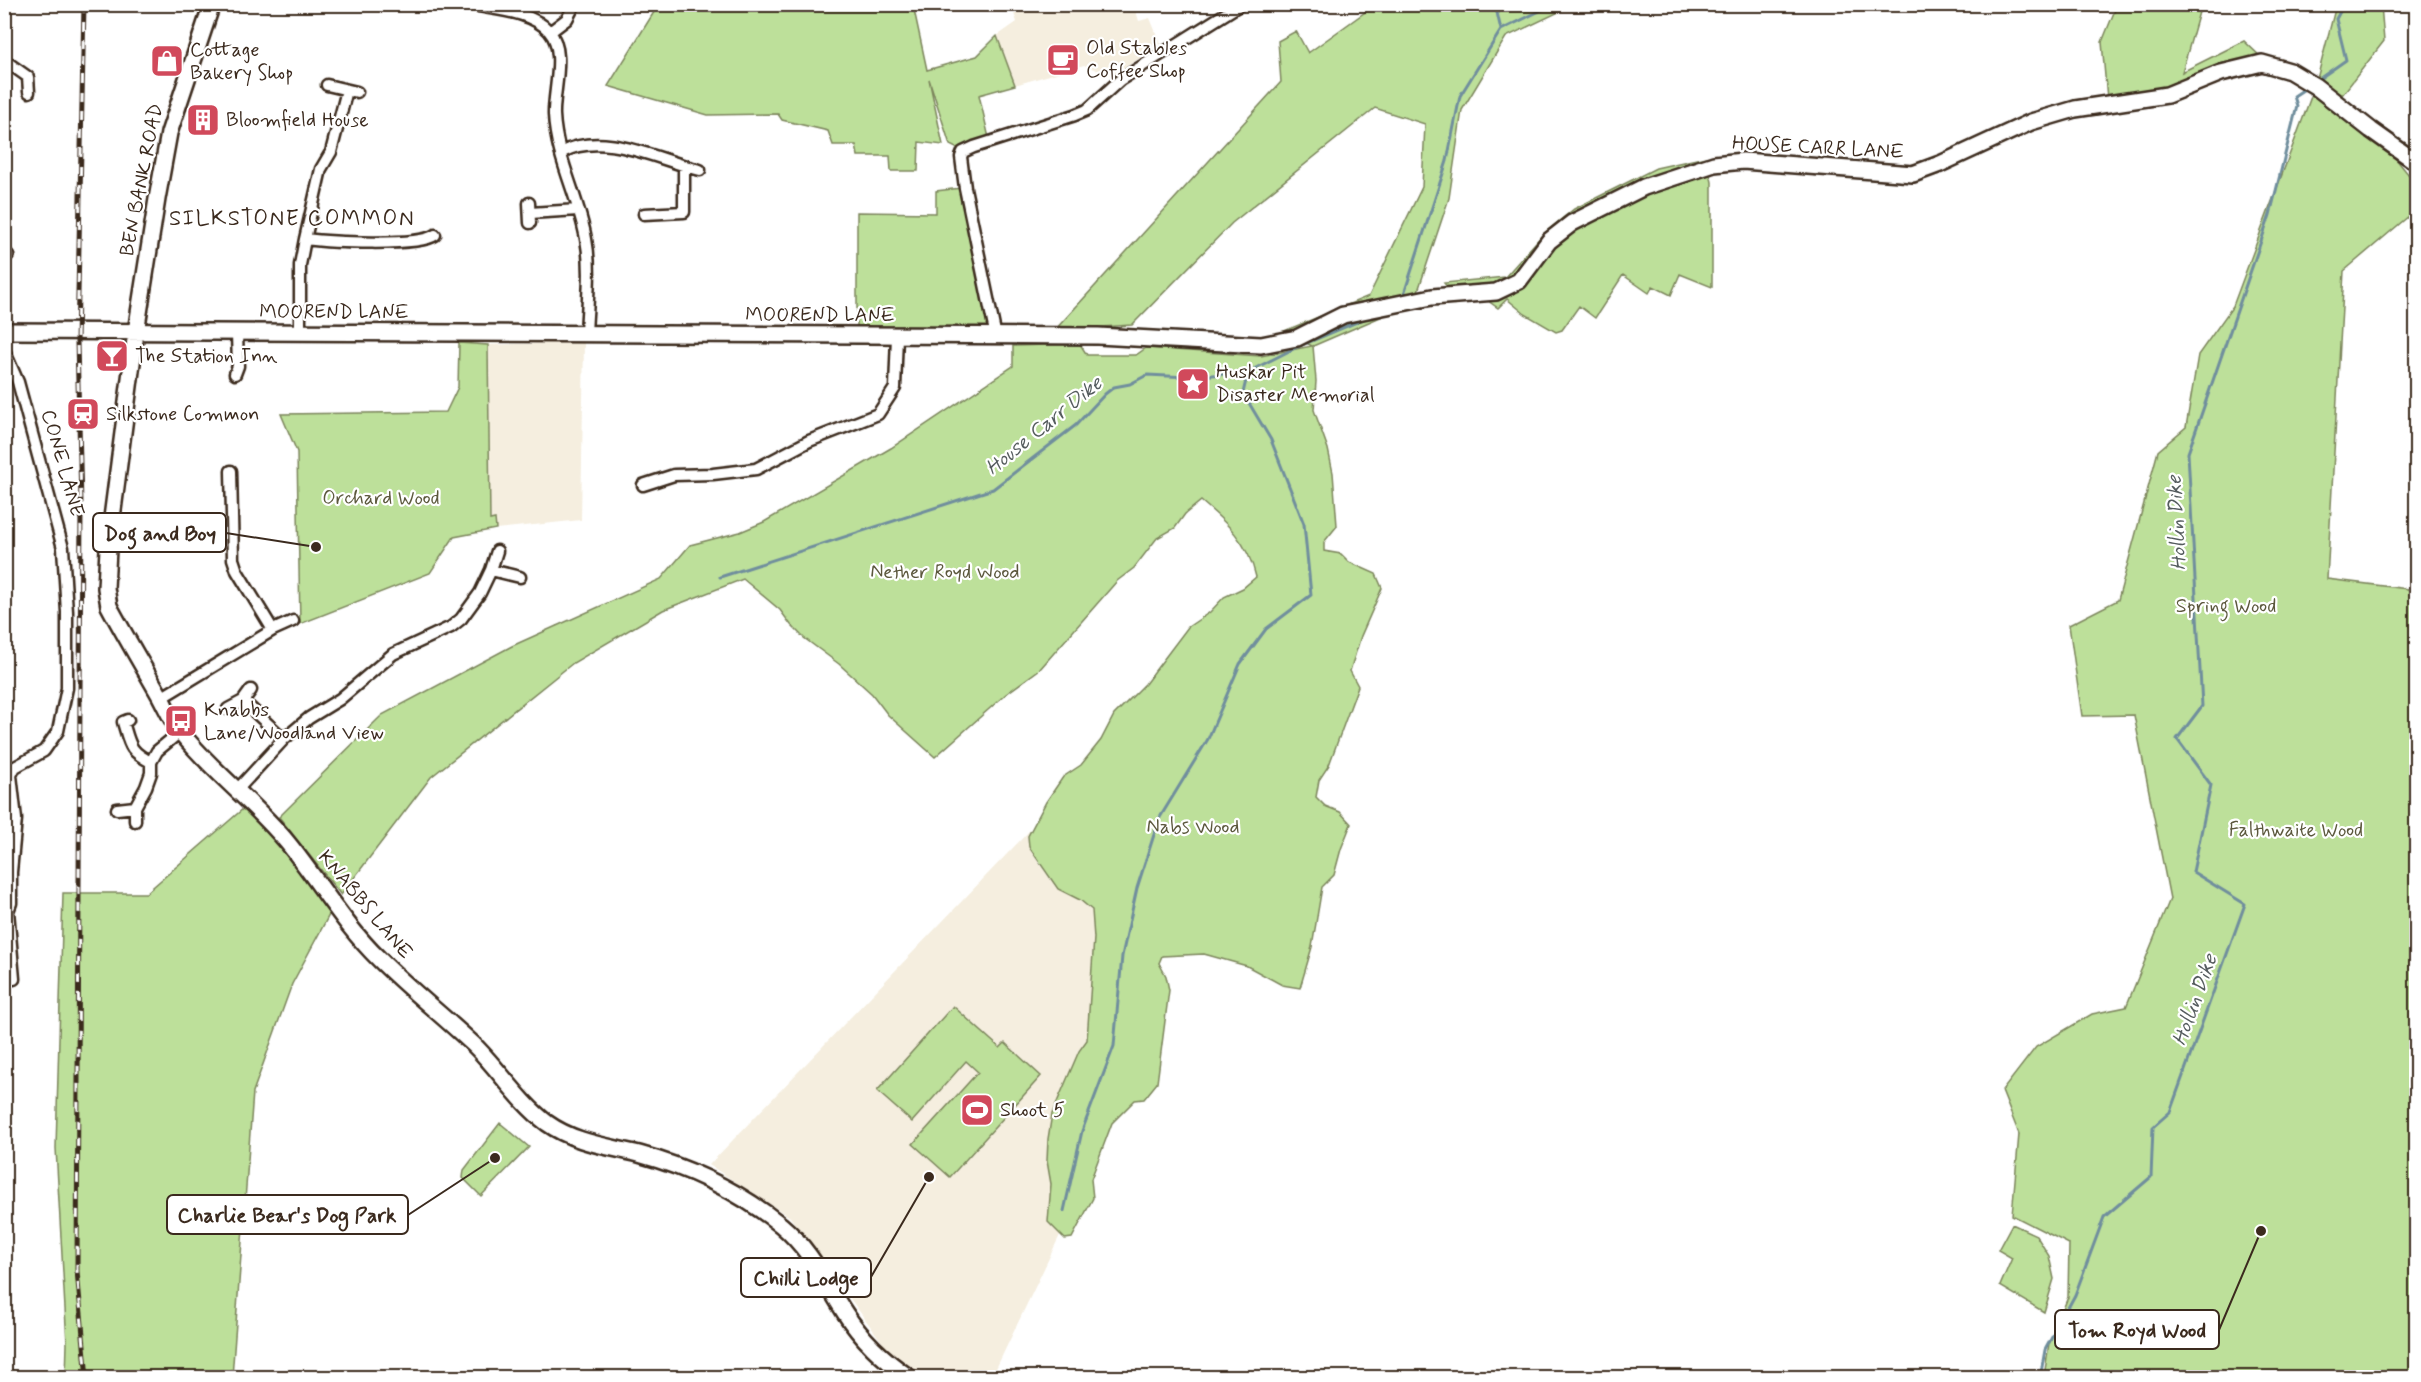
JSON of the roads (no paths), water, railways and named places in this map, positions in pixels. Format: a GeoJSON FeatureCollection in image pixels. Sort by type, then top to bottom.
{"type":"FeatureCollection","features":[{"type":"Feature","properties":{"kind":"street","name":"BEN BANK ROAD"},"geometry":{"type":"LineString","coordinates":[[136,332],[169,133],[212,4]]}},
{"type":"Feature","properties":{"kind":"street"},"geometry":{"type":"LineString","coordinates":[[468,4],[526,16],[550,32],[558,53],[554,117],[556,132],[586,238],[589,263],[586,335]]}},
{"type":"Feature","properties":{"kind":"street"},"geometry":{"type":"LineString","coordinates":[[550,32],[567,20],[575,4]]}},
{"type":"Feature","properties":{"kind":"street"},"geometry":{"type":"LineString","coordinates":[[996,337],[965,188],[961,157],[963,152],[1087,110],[1120,80],[1241,4]]}},
{"type":"Feature","properties":{"kind":"street"},"geometry":{"type":"LineString","coordinates":[[4,60],[28,77],[29,92]]}},
{"type":"Feature","properties":{"kind":"street","name":"HOUSE CARR LANE"},"geometry":{"type":"LineString","coordinates":[[1496,292],[1519,281],[1550,241],[1572,223],[1644,188],[1714,165],[1743,161],[1912,174],[1940,165],[2031,122],[2075,109],[2167,95],[2221,73],[2262,63],[2290,71],[2310,83],[2416,162]]}},
{"type":"Feature","properties":{"kind":"street"},"geometry":{"type":"LineString","coordinates":[[300,333],[300,265],[304,239],[321,169],[332,152],[352,91],[327,85]]}},
{"type":"Feature","properties":{"kind":"street"},"geometry":{"type":"LineString","coordinates":[[562,152],[570,147],[607,145],[700,170]]}},
{"type":"Feature","properties":{"kind":"street"},"geometry":{"type":"LineString","coordinates":[[644,214],[684,212],[684,166]]}},
{"type":"Feature","properties":{"kind":"street"},"geometry":{"type":"LineString","coordinates":[[530,213],[578,210]]}},
{"type":"Feature","properties":{"kind":"street"},"geometry":{"type":"LineString","coordinates":[[304,239],[404,241],[430,239],[435,235]]}},
{"type":"Feature","properties":{"kind":"street","name":"MOOREND LANE"},"geometry":{"type":"LineString","coordinates":[[136,332],[1131,337],[1261,345],[1297,338],[1343,315],[1432,297],[1496,292]]}},
{"type":"Feature","properties":{"kind":"street"},"geometry":{"type":"LineString","coordinates":[[4,331],[136,332]]}},
{"type":"Feature","properties":{"kind":"street","name":"KNABBS LANE"},"geometry":{"type":"LineString","coordinates":[[136,332],[108,549],[106,598],[180,732],[287,842],[378,958],[474,1045],[546,1122],[567,1135],[598,1146],[638,1154],[712,1181],[782,1226],[819,1267],[845,1313],[860,1333],[887,1360],[910,1377]]}},
{"type":"Feature","properties":{"kind":"street"},"geometry":{"type":"LineString","coordinates":[[236,374],[238,366],[237,333]]}},
{"type":"Feature","properties":{"kind":"street"},"geometry":{"type":"LineString","coordinates":[[643,485],[674,475],[713,474],[756,469],[809,441],[878,414],[895,388],[897,336]]}},
{"type":"Feature","properties":{"kind":"street","name":"CONE LANE"},"geometry":{"type":"LineString","coordinates":[[4,350],[18,382],[63,548],[67,612],[65,697],[58,731],[45,751],[15,767],[11,776],[16,819],[11,872],[11,903],[6,912],[14,979]]}},
{"type":"Feature","properties":{"kind":"street"},"geometry":{"type":"LineString","coordinates":[[231,471],[233,559],[237,572],[273,630]]}},
{"type":"Feature","properties":{"kind":"street"},"geometry":{"type":"LineString","coordinates":[[237,790],[284,739],[309,718],[340,699],[393,654],[456,623],[470,609],[491,570],[497,551]]}},
{"type":"Feature","properties":{"kind":"street"},"geometry":{"type":"LineString","coordinates":[[491,570],[520,577]]}},
{"type":"Feature","properties":{"kind":"street"},"geometry":{"type":"LineString","coordinates":[[161,698],[273,630],[294,621]]}},
{"type":"Feature","properties":{"kind":"street"},"geometry":{"type":"LineString","coordinates":[[228,709],[243,701],[251,690]]}},
{"type":"Feature","properties":{"kind":"street"},"geometry":{"type":"LineString","coordinates":[[243,701],[284,739]]}},
{"type":"Feature","properties":{"kind":"street"},"geometry":{"type":"LineString","coordinates":[[128,720],[123,722],[130,747],[138,755],[151,762]]}},
{"type":"Feature","properties":{"kind":"street"},"geometry":{"type":"LineString","coordinates":[[135,821],[135,807],[151,773],[151,762],[157,751],[180,732]]}},
{"type":"Feature","properties":{"kind":"street"},"geometry":{"type":"LineString","coordinates":[[117,809],[135,807]]}},
{"type":"Feature","properties":{"kind":"waterway"},"geometry":{"type":"LineString","coordinates":[[1495,4],[1501,30]]}},
{"type":"Feature","properties":{"kind":"waterway","name":"House Carr Dike"},"geometry":{"type":"LineString","coordinates":[[1403,297],[1447,161],[1460,96],[1501,30],[1554,4]]}},
{"type":"Feature","properties":{"kind":"waterway","name":"Hollin Dike"},"geometry":{"type":"LineString","coordinates":[[2316,81],[2346,60],[2336,19],[2344,4]]}},
{"type":"Feature","properties":{"kind":"waterway","name":"Hollin Dike"},"geometry":{"type":"LineString","coordinates":[[2040,1378],[2045,1350],[2075,1295],[2104,1217],[2151,1177],[2153,1127],[2170,1112],[2245,904],[2193,872],[2211,785],[2177,739],[2202,706],[2188,453],[2270,215],[2297,106],[2294,96],[2306,88]]}},
{"type":"Feature","properties":{"kind":"waterway","name":"House Carr Dike"},"geometry":{"type":"LineString","coordinates":[[720,577],[993,489],[1076,425],[1114,387],[1130,384],[1147,375],[1188,377],[1248,372],[1297,347],[1371,316]]}},
{"type":"Feature","properties":{"kind":"waterway"},"geometry":{"type":"LineString","coordinates":[[1064,1211],[1082,1131],[1114,1046],[1122,956],[1137,888],[1159,819],[1208,739],[1240,664],[1266,629],[1311,595],[1304,524],[1271,440],[1243,393],[1248,372]]}},
{"type":"Feature","properties":{"kind":"railway"},"geometry":{"type":"LineString","coordinates":[[84,4],[77,342],[81,503],[77,1271],[87,1378]]}},
{"type":"Feature","properties":{"kind":"place","name":"Old Stables Coffee Shop"},"geometry":{"type":"Point","coordinates":[1063,60]}},
{"type":"Feature","properties":{"kind":"place","name":"Cottage Bakery Shop"},"geometry":{"type":"Point","coordinates":[167,61]}},
{"type":"Feature","properties":{"kind":"place","name":"Bloomfield House"},"geometry":{"type":"Point","coordinates":[203,120]}},
{"type":"Feature","properties":{"kind":"place","name":"The Station Inn"},"geometry":{"type":"Point","coordinates":[112,356]}},
{"type":"Feature","properties":{"kind":"place","name":"Huskar Pit Disaster Memorial"},"geometry":{"type":"Point","coordinates":[1193,384]}},
{"type":"Feature","properties":{"kind":"place","name":"Silkstone Common"},"geometry":{"type":"Point","coordinates":[83,414]}},
{"type":"Feature","properties":{"kind":"place","name":"Dog and Boy"},"geometry":{"type":"Point","coordinates":[316,547]}},
{"type":"Feature","properties":{"kind":"place","name":"Knabbs Lane/Woodland View"},"geometry":{"type":"Point","coordinates":[181,721]}},
{"type":"Feature","properties":{"kind":"place","name":"Shoot 5"},"geometry":{"type":"Point","coordinates":[977,1110]}},
{"type":"Feature","properties":{"kind":"place","name":"Charlie Bear's Dog Park"},"geometry":{"type":"Point","coordinates":[495,1158]}},
{"type":"Feature","properties":{"kind":"place","name":"Chilli Lodge"},"geometry":{"type":"Point","coordinates":[929,1177]}},
{"type":"Feature","properties":{"kind":"place","name":"Tom Royd Wood"},"geometry":{"type":"Point","coordinates":[2261,1231]}},
{"type":"Feature","properties":{"kind":"district","name":"SILKSTONE COMMON"},"geometry":{"type":"Point","coordinates":[292,219]}},
{"type":"Feature","properties":{"kind":"park label","name":"Orchard Wood"},"geometry":{"type":"Point","coordinates":[381,498]}},
{"type":"Feature","properties":{"kind":"park label","name":"Nether Royd Wood"},"geometry":{"type":"Point","coordinates":[945,572]}},
{"type":"Feature","properties":{"kind":"park label","name":"Spring Wood"},"geometry":{"type":"Point","coordinates":[2226,606]}},
{"type":"Feature","properties":{"kind":"park label","name":"Nabs Wood"},"geometry":{"type":"Point","coordinates":[1193,827]}},
{"type":"Feature","properties":{"kind":"park label","name":"Falthwaite Wood"},"geometry":{"type":"Point","coordinates":[2296,830]}}]}
